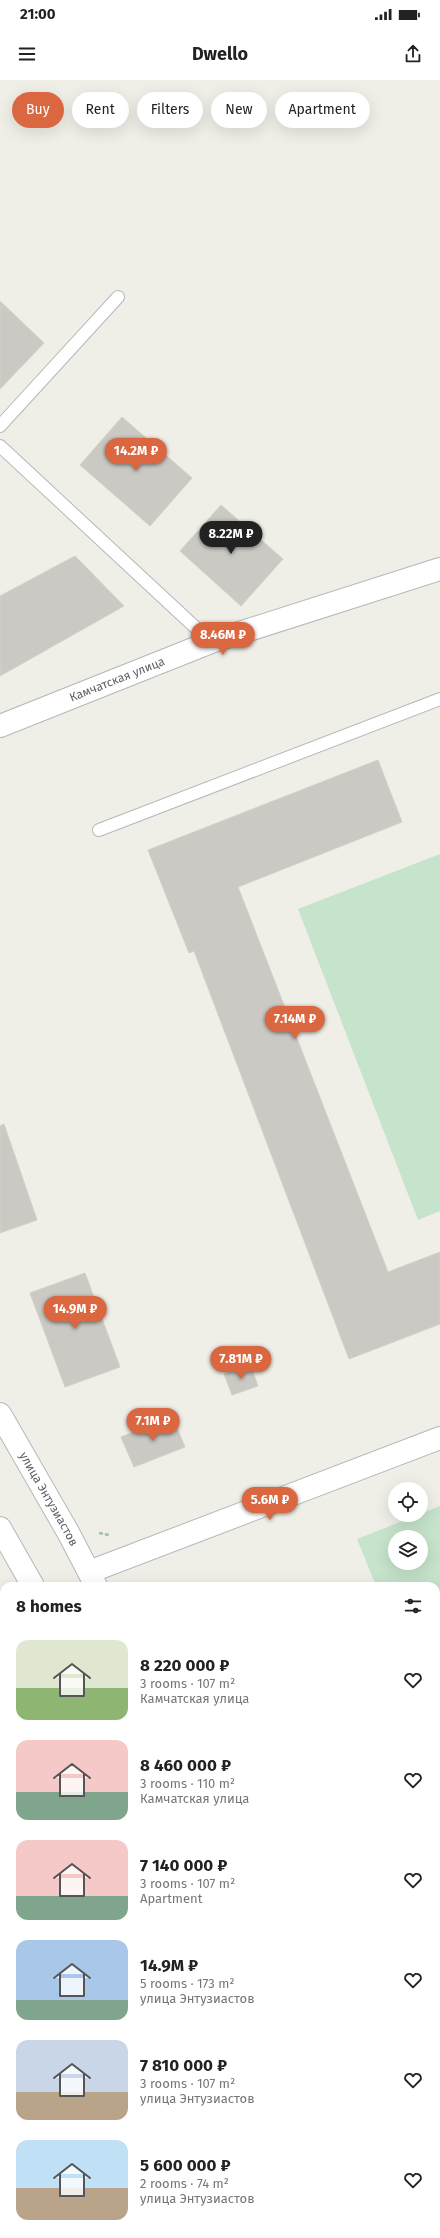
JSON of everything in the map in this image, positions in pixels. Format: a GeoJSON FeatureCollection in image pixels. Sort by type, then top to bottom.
{"type":"FeatureCollection","features":[{"type":"Feature","properties":{"kind":"street","name":"Камчатская улица"},"geometry":{"type":"LineString","coordinates":[[0,726],[211,642],[440,569]]}},
{"type":"Feature","properties":{"kind":"street","name":"улица Энтузиастов"},"geometry":{"type":"LineString","coordinates":[[0,1414],[69,1534],[92,1579]]}},
{"type":"Feature","properties":{"kind":"street"},"geometry":{"type":"LineString","coordinates":[[92,1579],[440,1438]]}},
{"type":"Feature","properties":{"kind":"street"},"geometry":{"type":"LineString","coordinates":[[0,1528],[31,1582]]}},
{"type":"Feature","properties":{"kind":"lane"},"geometry":{"type":"LineString","coordinates":[[0,426],[118,297]]}},
{"type":"Feature","properties":{"kind":"lane"},"geometry":{"type":"LineString","coordinates":[[1,449],[211,642]]}},
{"type":"Feature","properties":{"kind":"lane"},"geometry":{"type":"LineString","coordinates":[[99,830],[440,699]]}},
{"type":"Feature","properties":{"kind":"green space"},"geometry":{"type":"Polygon","coordinates":[[[440,854],[440,1211],[418,1220],[298,909],[440,854]]]}},
{"type":"Feature","properties":{"kind":"green space"},"geometry":{"type":"Polygon","coordinates":[[[440,1506],[440,1582],[374,1582],[357,1539],[400,1522],[428,1522],[428,1511],[440,1506]]]}},
{"type":"Feature","properties":{"kind":"building"},"geometry":{"type":"Polygon","coordinates":[[[0,301],[44,343],[0,389],[0,301]]]}},
{"type":"Feature","properties":{"kind":"building"},"geometry":{"type":"Polygon","coordinates":[[[122,417],[192,478],[150,526],[80,465],[122,417]]]}},
{"type":"Feature","properties":{"kind":"building"},"geometry":{"type":"Polygon","coordinates":[[[221,505],[283,559],[241,606],[180,551],[221,505]]]}},
{"type":"Feature","properties":{"kind":"building"},"geometry":{"type":"Polygon","coordinates":[[[75,556],[124,606],[0,676],[0,596],[75,556]]]}},
{"type":"Feature","properties":{"kind":"building"},"geometry":{"type":"Polygon","coordinates":[[[378,760],[402,822],[238,887],[388,1272],[440,1252],[440,1324],[349,1359],[194,951],[189,953],[148,850],[378,760]]]}},
{"type":"Feature","properties":{"kind":"building"},"geometry":{"type":"Polygon","coordinates":[[[4,1124],[37,1220],[0,1233],[0,1126],[4,1124]]]}},
{"type":"Feature","properties":{"kind":"building"},"geometry":{"type":"Polygon","coordinates":[[[85,1273],[120,1367],[65,1387],[30,1293],[85,1273]]]}},
{"type":"Feature","properties":{"kind":"building"},"geometry":{"type":"Polygon","coordinates":[[[250,1364],[258,1386],[232,1395],[224,1374],[250,1364]]]}},
{"type":"Feature","properties":{"kind":"building"},"geometry":{"type":"Polygon","coordinates":[[[172,1416],[185,1447],[134,1467],[121,1437],[172,1416]]]}}]}
